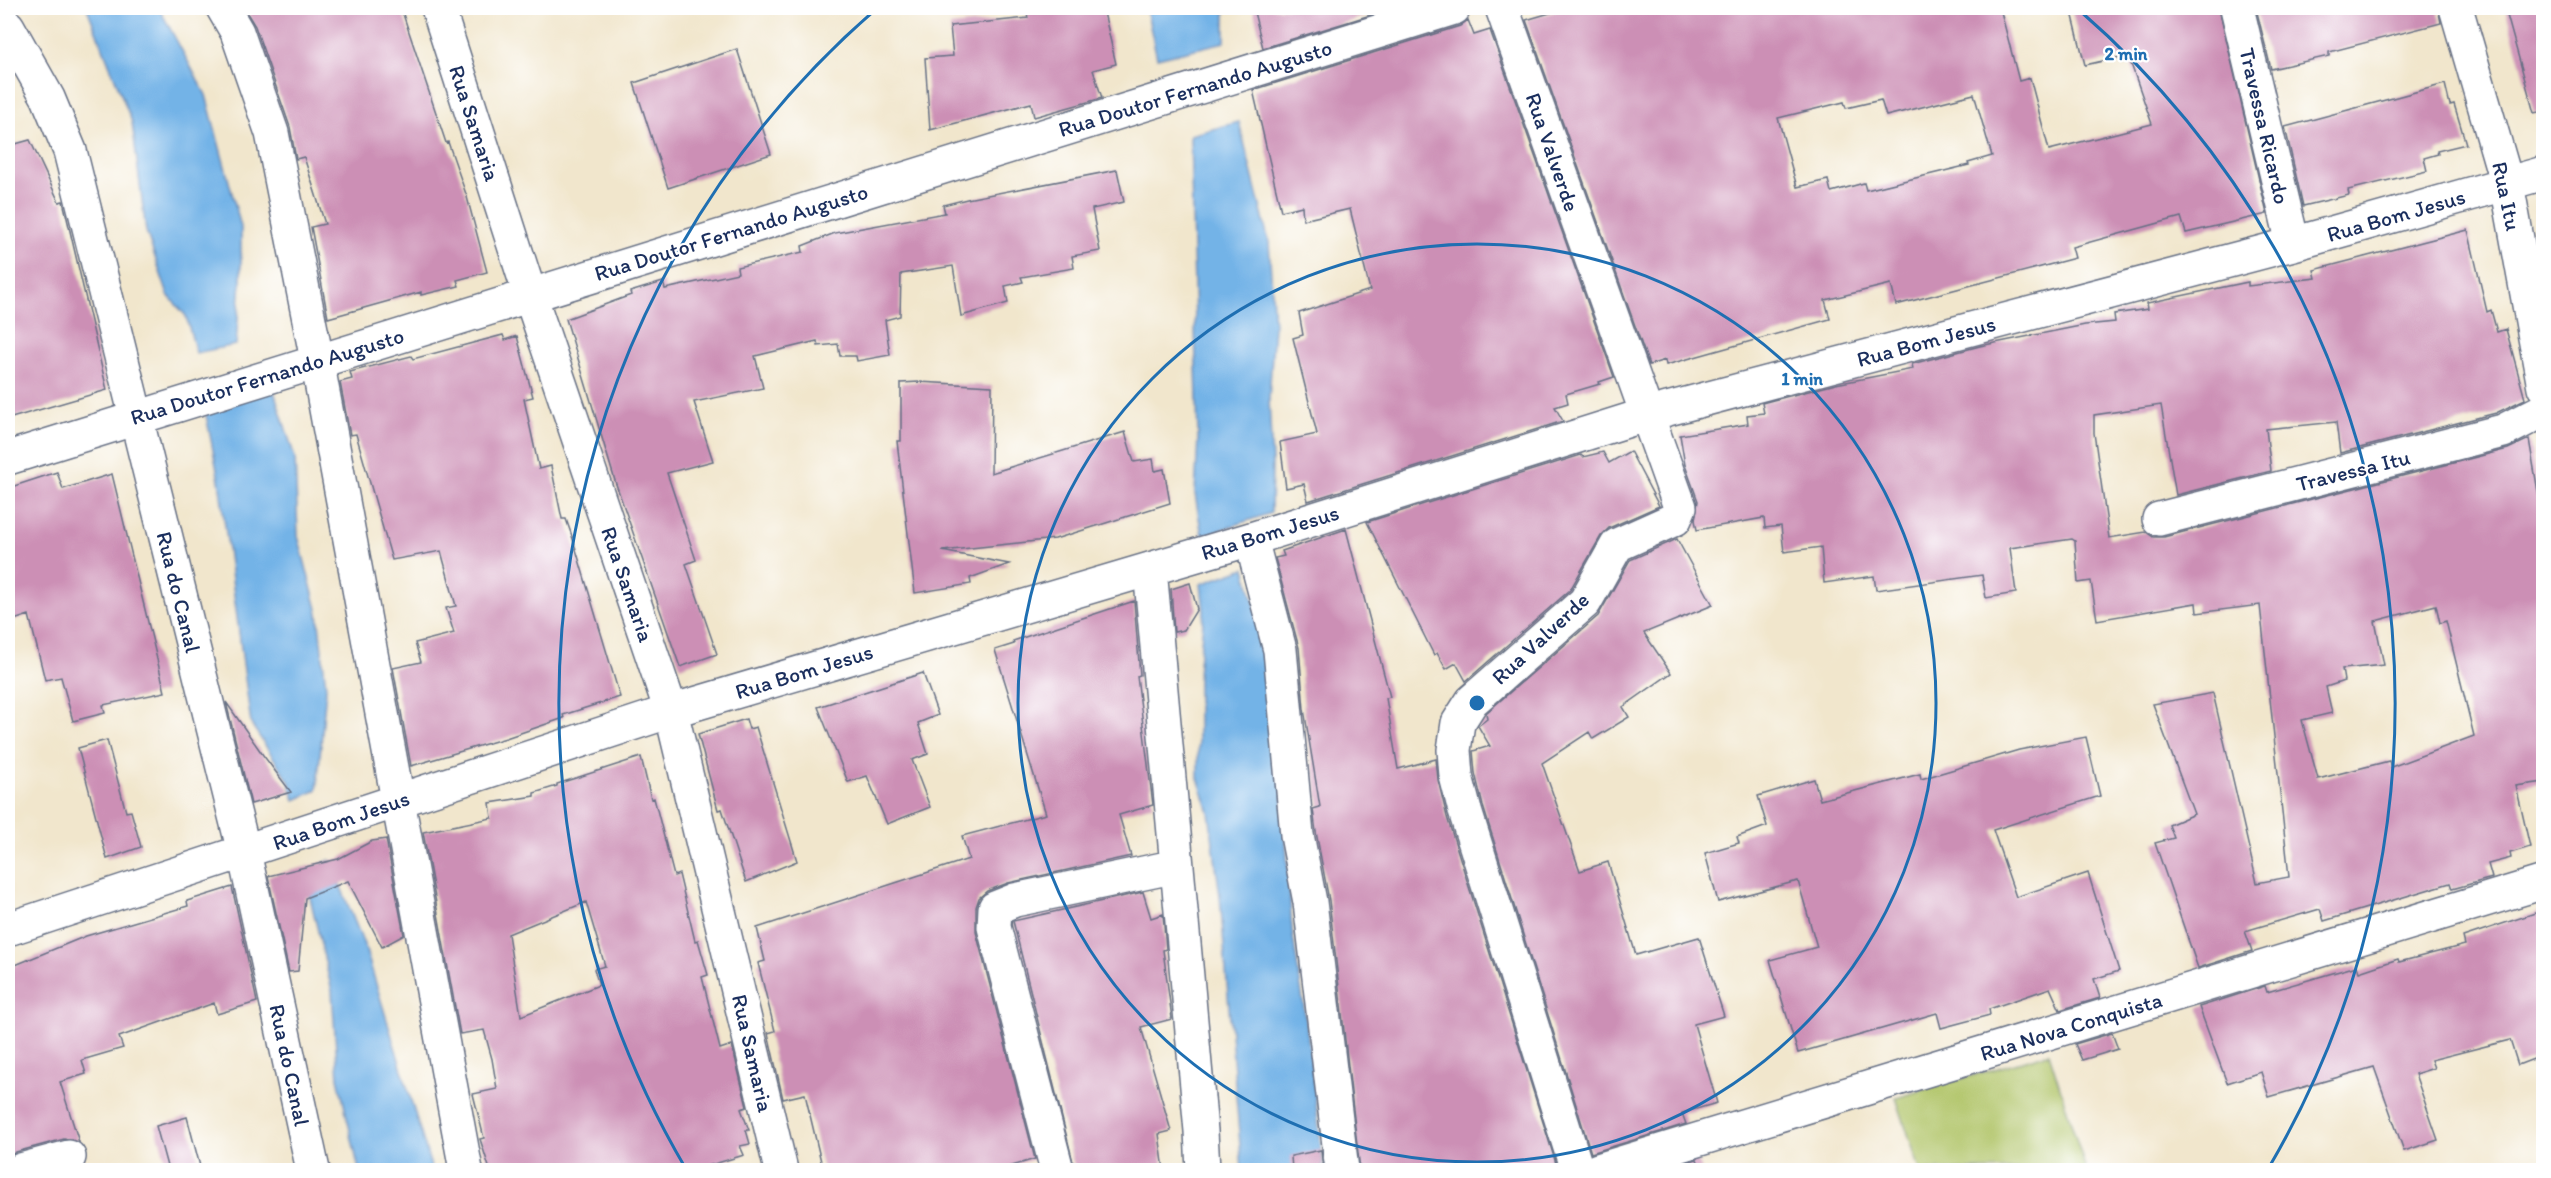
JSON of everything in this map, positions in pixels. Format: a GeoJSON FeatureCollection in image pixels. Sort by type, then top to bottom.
{"type":"FeatureCollection","features":[{"type":"Feature","properties":{"kind":"street"},"geometry":{"type":"LineString","coordinates":[[223,8],[237,32],[272,133],[317,360],[466,1170]]}},
{"type":"Feature","properties":{"kind":"street","name":"Rua Samaria"},"geometry":{"type":"LineString","coordinates":[[438,8],[530,295],[671,711],[781,1170]]}},
{"type":"Feature","properties":{"kind":"street","name":"Rua Doutor Fernando Augusto"},"geometry":{"type":"LineString","coordinates":[[8,458],[1454,8]]}},
{"type":"Feature","properties":{"kind":"street","name":"Rua Valverde"},"geometry":{"type":"LineString","coordinates":[[1502,8],[1645,415],[1678,500],[1678,514],[1675,519],[1617,545],[1585,602],[1472,701],[1458,723],[1454,750],[1456,776],[1477,852],[1577,1170]]}},
{"type":"Feature","properties":{"kind":"street","name":"Travessa Ricardo"},"geometry":{"type":"LineString","coordinates":[[2237,8],[2293,244]]}},
{"type":"Feature","properties":{"kind":"street","name":"Rua Itu"},"geometry":{"type":"LineString","coordinates":[[2456,8],[2507,184],[2544,387]]}},
{"type":"Feature","properties":{"kind":"street","name":"Rua do Canal"},"geometry":{"type":"LineString","coordinates":[[8,27],[48,98],[70,151],[244,852],[313,1170]]}},
{"type":"Feature","properties":{"kind":"street","name":"Rua Bom Jesus"},"geometry":{"type":"LineString","coordinates":[[8,929],[671,711],[1251,539],[1645,415],[2293,244],[2544,173]]}},
{"type":"Feature","properties":{"kind":"street","name":"Travessa Itu"},"geometry":{"type":"LineString","coordinates":[[2158,519],[2503,431],[2544,410]]}},
{"type":"Feature","properties":{"kind":"street"},"geometry":{"type":"LineString","coordinates":[[1251,539],[1280,650],[1297,835],[1310,902],[1342,1170]]}},
{"type":"Feature","properties":{"kind":"street"},"geometry":{"type":"LineString","coordinates":[[1150,569],[1202,1131],[1203,1170]]}},
{"type":"Feature","properties":{"kind":"street"},"geometry":{"type":"LineString","coordinates":[[1058,1170],[994,927],[995,908],[1015,900],[1177,866]]}},
{"type":"Feature","properties":{"kind":"street","name":"Rua Nova Conquista"},"geometry":{"type":"LineString","coordinates":[[1598,1170],[2544,882]]}},
{"type":"Feature","properties":{"kind":"street"},"geometry":{"type":"LineString","coordinates":[[21,1170],[69,1157]]}},
{"type":"Feature","properties":{"kind":"green space"},"geometry":{"type":"Polygon","coordinates":[[[2049,1053],[2086,1170],[1920,1170],[1896,1098],[2049,1053]]]}},
{"type":"Feature","properties":{"kind":"water"},"geometry":{"type":"Polygon","coordinates":[[[87,8],[159,8],[206,95],[241,227],[241,281],[236,345],[196,353],[186,316],[168,295],[146,231],[132,122],[87,8]]]}},
{"type":"Feature","properties":{"kind":"water"},"geometry":{"type":"Polygon","coordinates":[[[1146,8],[1225,8],[1225,42],[1157,58],[1146,8]]]}},
{"type":"Feature","properties":{"kind":"water"},"geometry":{"type":"Polygon","coordinates":[[[1239,122],[1269,242],[1274,326],[1269,399],[1272,463],[1271,513],[1202,536],[1195,494],[1198,438],[1190,135],[1239,122]]]}},
{"type":"Feature","properties":{"kind":"water"},"geometry":{"type":"Polygon","coordinates":[[[272,385],[295,458],[298,536],[318,613],[326,688],[317,790],[295,800],[289,781],[251,724],[219,480],[204,405],[272,385]]]}},
{"type":"Feature","properties":{"kind":"water"},"geometry":{"type":"Polygon","coordinates":[[[1245,568],[1275,681],[1292,930],[1306,1021],[1324,1170],[1242,1170],[1220,896],[1209,812],[1198,778],[1198,675],[1204,611],[1201,584],[1245,568]]]}},
{"type":"Feature","properties":{"kind":"water"},"geometry":{"type":"Polygon","coordinates":[[[330,860],[365,947],[432,1170],[359,1170],[338,1078],[332,991],[304,872],[330,860]]]}},
{"type":"Feature","properties":{"kind":"building"},"geometry":{"type":"Polygon","coordinates":[[[244,8],[401,8],[446,143],[448,142],[467,197],[487,272],[457,280],[459,286],[421,295],[421,292],[328,318],[311,227],[325,224],[304,157],[296,159],[290,127],[255,26],[244,8]]]}},
{"type":"Feature","properties":{"kind":"building"},"geometry":{"type":"Polygon","coordinates":[[[1026,8],[1103,8],[1116,64],[1093,70],[1102,98],[1034,117],[1031,103],[930,130],[925,58],[953,56],[950,26],[1028,18],[1026,8]]]}},
{"type":"Feature","properties":{"kind":"building"},"geometry":{"type":"Polygon","coordinates":[[[1253,8],[1393,8],[1263,48],[1253,8]]]}},
{"type":"Feature","properties":{"kind":"building"},"geometry":{"type":"Polygon","coordinates":[[[1567,8],[2000,8],[2019,81],[2030,78],[2049,150],[2152,124],[2130,61],[2127,62],[2125,56],[2085,65],[2071,8],[2219,8],[2267,214],[2186,233],[2181,217],[2072,247],[2075,258],[1896,305],[1891,284],[1825,300],[1830,319],[1666,365],[1665,360],[1649,365],[1526,20],[1567,8]],[[1974,94],[1886,116],[1881,100],[1846,108],[1844,102],[1778,118],[1797,187],[1828,180],[1831,192],[1864,183],[1866,190],[1969,165],[1968,163],[1992,156],[1974,94]]]}},
{"type":"Feature","properties":{"kind":"building"},"geometry":{"type":"Polygon","coordinates":[[[2256,8],[2438,8],[2441,23],[2329,52],[2329,56],[2271,69],[2256,8]]]}},
{"type":"Feature","properties":{"kind":"building"},"geometry":{"type":"Polygon","coordinates":[[[2505,8],[2544,8],[2544,111],[2534,113],[2505,8]]]}},
{"type":"Feature","properties":{"kind":"building"},"geometry":{"type":"Polygon","coordinates":[[[1468,20],[1474,35],[1490,30],[1614,377],[1599,382],[1600,384],[1566,394],[1568,403],[1555,407],[1563,421],[1308,501],[1304,484],[1286,488],[1280,442],[1317,434],[1293,338],[1303,335],[1299,313],[1370,290],[1350,209],[1303,220],[1302,206],[1281,211],[1253,90],[1460,26],[1468,20]]]}},
{"type":"Feature","properties":{"kind":"building"},"geometry":{"type":"Polygon","coordinates":[[[737,49],[771,154],[668,188],[634,83],[737,49]]]}},
{"type":"Feature","properties":{"kind":"building"},"geometry":{"type":"Polygon","coordinates":[[[2445,84],[2450,105],[2454,104],[2466,144],[2437,151],[2438,154],[2424,158],[2427,171],[2348,190],[2349,195],[2303,206],[2285,127],[2445,84]]]}},
{"type":"Feature","properties":{"kind":"building"},"geometry":{"type":"Polygon","coordinates":[[[30,140],[59,202],[63,201],[107,390],[8,419],[8,146],[30,140]]]}},
{"type":"Feature","properties":{"kind":"building"},"geometry":{"type":"Polygon","coordinates":[[[1117,170],[1124,202],[1092,209],[1100,251],[1072,256],[1074,268],[1021,277],[1023,282],[1005,286],[1008,303],[961,316],[953,266],[901,274],[900,316],[885,320],[890,355],[857,361],[856,356],[840,356],[838,344],[818,346],[817,341],[755,356],[763,388],[694,402],[713,461],[667,473],[696,560],[686,564],[717,654],[680,667],[616,484],[566,319],[631,295],[630,292],[663,282],[665,289],[738,273],[737,267],[803,252],[802,246],[835,233],[945,213],[943,205],[967,199],[1117,170]]]}},
{"type":"Feature","properties":{"kind":"building"},"geometry":{"type":"Polygon","coordinates":[[[2468,230],[2487,312],[2491,310],[2497,332],[2506,329],[2525,399],[2496,413],[2340,453],[2336,422],[2266,429],[2271,471],[2176,495],[2161,405],[2094,415],[2094,433],[2109,538],[2146,532],[2153,537],[2164,537],[2508,449],[2529,439],[2544,527],[2544,782],[2516,786],[2530,847],[2510,853],[2511,858],[2488,864],[2492,878],[2452,889],[2450,883],[2324,921],[2320,909],[2245,931],[2252,951],[2198,968],[2155,843],[2174,838],[2169,825],[2194,814],[2153,704],[2213,693],[2257,883],[2289,877],[2260,605],[2197,613],[2196,603],[2097,620],[2091,581],[2078,583],[2075,541],[2072,539],[2010,548],[2016,593],[1986,598],[1982,575],[1876,590],[1874,576],[1824,583],[1821,547],[1784,552],[1781,526],[1765,528],[1764,518],[1697,530],[1695,520],[1698,501],[1685,465],[1680,435],[1748,424],[1747,415],[1764,413],[1762,403],[1836,384],[1913,369],[1912,364],[1980,346],[2085,325],[2115,322],[2114,314],[2148,309],[2147,303],[2248,282],[2248,286],[2316,278],[2314,270],[2468,230]],[[2436,605],[2375,621],[2384,665],[2342,669],[2344,681],[2326,687],[2332,713],[2302,720],[2318,779],[2389,761],[2391,767],[2474,736],[2446,621],[2440,623],[2436,605]]]}},
{"type":"Feature","properties":{"kind":"building"},"geometry":{"type":"Polygon","coordinates":[[[503,335],[505,340],[517,336],[533,397],[524,399],[539,469],[551,466],[562,519],[566,519],[572,536],[620,697],[563,715],[564,718],[506,738],[411,766],[393,668],[421,662],[415,643],[454,633],[446,608],[456,606],[441,551],[392,560],[356,434],[350,435],[340,382],[352,379],[350,372],[411,356],[413,359],[503,335]]]}},
{"type":"Feature","properties":{"kind":"building"},"geometry":{"type":"Polygon","coordinates":[[[901,383],[992,386],[991,473],[1125,432],[1134,462],[1153,459],[1155,471],[1164,469],[1170,503],[1055,539],[942,551],[1009,564],[970,578],[971,584],[915,593],[897,441],[901,441],[901,383]]]}},
{"type":"Feature","properties":{"kind":"building"},"geometry":{"type":"Polygon","coordinates":[[[1630,451],[1659,506],[1609,528],[1601,536],[1570,590],[1466,681],[1456,663],[1446,669],[1437,653],[1434,655],[1367,522],[1581,455],[1583,457],[1603,452],[1609,463],[1630,451]]]}},
{"type":"Feature","properties":{"kind":"building"},"geometry":{"type":"Polygon","coordinates":[[[57,472],[63,489],[112,474],[165,692],[103,705],[105,713],[73,721],[61,677],[45,680],[29,615],[8,622],[8,488],[57,472]]]}},
{"type":"Feature","properties":{"kind":"building"},"geometry":{"type":"Polygon","coordinates":[[[1346,529],[1390,697],[1386,698],[1398,769],[1436,759],[1438,780],[1447,817],[1558,1170],[1360,1170],[1329,900],[1313,809],[1320,807],[1304,709],[1299,648],[1275,558],[1284,556],[1282,551],[1346,529]]]}},
{"type":"Feature","properties":{"kind":"building"},"geometry":{"type":"Polygon","coordinates":[[[1677,539],[1713,605],[1644,633],[1671,673],[1623,707],[1629,717],[1593,739],[1589,732],[1542,763],[1580,871],[1608,862],[1636,955],[1699,937],[1724,1016],[1694,1024],[1717,1103],[1682,1113],[1686,1124],[1591,1153],[1483,806],[1475,773],[1473,751],[1490,746],[1478,726],[1487,719],[1486,713],[1598,616],[1630,560],[1677,539]]]}},
{"type":"Feature","properties":{"kind":"building"},"geometry":{"type":"Polygon","coordinates":[[[1190,583],[1197,609],[1184,630],[1174,632],[1171,589],[1190,583]]]}},
{"type":"Feature","properties":{"kind":"building"},"geometry":{"type":"Polygon","coordinates":[[[1134,601],[1140,675],[1137,676],[1153,805],[1119,815],[1131,856],[1008,883],[987,891],[979,898],[976,907],[976,932],[1035,1159],[999,1170],[823,1170],[805,1094],[783,1099],[768,1033],[775,1031],[758,963],[765,961],[757,928],[969,859],[962,836],[1046,814],[995,650],[1014,644],[1013,641],[1134,601]]]}},
{"type":"Feature","properties":{"kind":"building"},"geometry":{"type":"Polygon","coordinates":[[[923,673],[938,715],[918,723],[928,754],[912,760],[930,807],[887,824],[867,776],[848,782],[818,707],[923,673]]]}},
{"type":"Feature","properties":{"kind":"building"},"geometry":{"type":"Polygon","coordinates":[[[226,702],[263,755],[291,792],[251,804],[226,702]]]}},
{"type":"Feature","properties":{"kind":"building"},"geometry":{"type":"Polygon","coordinates":[[[746,719],[749,729],[756,727],[797,861],[746,882],[722,809],[718,810],[698,734],[746,719]]]}},
{"type":"Feature","properties":{"kind":"building"},"geometry":{"type":"Polygon","coordinates":[[[2086,737],[2100,796],[1993,830],[2016,897],[2088,873],[2119,971],[2094,979],[2100,998],[2060,1010],[2050,988],[1989,1009],[1990,1015],[1941,1028],[1937,1013],[1798,1053],[1770,960],[1817,947],[1798,881],[1718,902],[1705,853],[1739,843],[1737,837],[1767,826],[1758,796],[1814,779],[1820,800],[1920,774],[1921,779],[2019,750],[2086,737]]]}},
{"type":"Feature","properties":{"kind":"building"},"geometry":{"type":"Polygon","coordinates":[[[107,740],[126,812],[131,811],[141,847],[107,859],[78,748],[107,740]]]}},
{"type":"Feature","properties":{"kind":"building"},"geometry":{"type":"Polygon","coordinates":[[[641,757],[674,876],[679,874],[695,941],[698,940],[708,975],[702,977],[720,1049],[732,1045],[747,1107],[741,1109],[749,1130],[746,1130],[750,1144],[740,1146],[744,1155],[694,1170],[490,1170],[480,1139],[484,1138],[473,1094],[497,1089],[492,1059],[484,1030],[460,1034],[423,832],[492,818],[490,803],[534,796],[534,793],[557,786],[557,784],[641,757]],[[586,902],[508,934],[521,1016],[599,985],[594,969],[605,966],[586,902]]]}},
{"type":"Feature","properties":{"kind":"building"},"geometry":{"type":"Polygon","coordinates":[[[386,839],[404,935],[382,947],[348,881],[305,898],[298,971],[289,972],[268,876],[338,859],[372,841],[386,839]]]}},
{"type":"Feature","properties":{"kind":"building"},"geometry":{"type":"Polygon","coordinates":[[[232,887],[257,1002],[217,1014],[214,1003],[119,1037],[123,1048],[82,1060],[86,1074],[60,1082],[79,1142],[64,1139],[16,1152],[8,1157],[8,968],[86,936],[188,906],[187,901],[232,887]]]}},
{"type":"Feature","properties":{"kind":"building"},"geometry":{"type":"Polygon","coordinates":[[[1143,892],[1151,918],[1163,914],[1166,949],[1163,950],[1172,1019],[1141,1027],[1171,1131],[1159,1134],[1164,1170],[1075,1170],[1013,921],[1143,892]]]}},
{"type":"Feature","properties":{"kind":"building"},"geometry":{"type":"Polygon","coordinates":[[[2544,910],[2544,1055],[2518,1065],[2510,1040],[2431,1060],[2434,1068],[2415,1074],[2438,1140],[2404,1151],[2374,1067],[2269,1097],[2261,1072],[2227,1083],[2199,1007],[2265,986],[2267,992],[2357,966],[2359,972],[2398,959],[2399,962],[2465,945],[2463,937],[2544,910]]]}},
{"type":"Feature","properties":{"kind":"building"},"geometry":{"type":"Polygon","coordinates":[[[2112,1033],[2118,1049],[2082,1060],[2075,1044],[2112,1033]]]}},
{"type":"Feature","properties":{"kind":"building"},"geometry":{"type":"Polygon","coordinates":[[[187,1117],[201,1170],[168,1170],[156,1126],[187,1117]]]}},
{"type":"Feature","properties":{"kind":"building"},"geometry":{"type":"Polygon","coordinates":[[[1321,1150],[1323,1170],[1292,1170],[1291,1156],[1321,1150]]]}},
{"type":"Feature","properties":{"kind":"building"},"geometry":{"type":"Polygon","coordinates":[[[1697,1159],[1701,1170],[1661,1170],[1697,1159]]]}}]}
